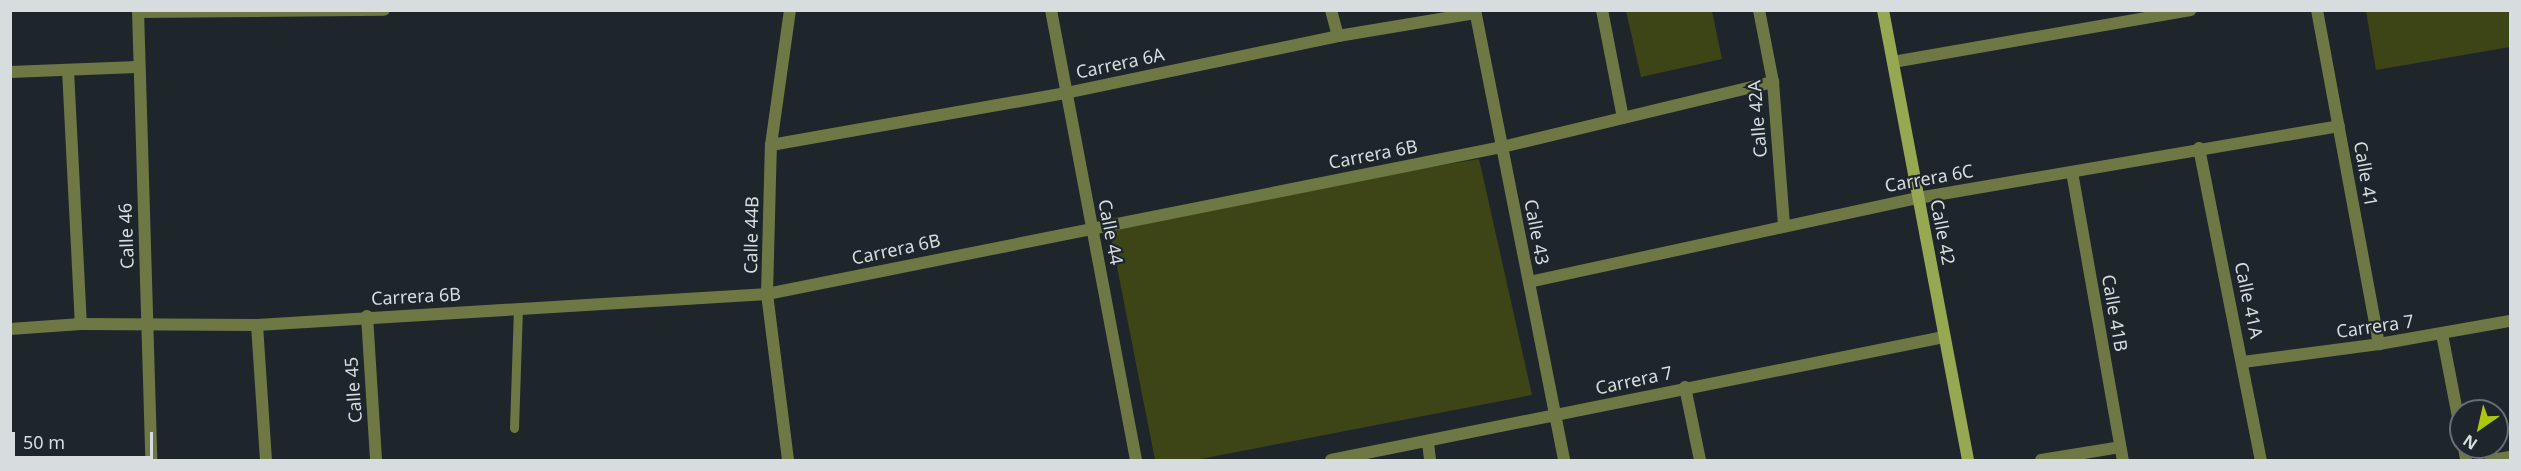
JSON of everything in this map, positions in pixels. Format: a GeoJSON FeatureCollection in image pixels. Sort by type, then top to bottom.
{"type":"FeatureCollection","features":[{"type":"Feature","properties":{"kind":"street"},"geometry":{"type":"LineString","coordinates":[[138,11],[384,10]]}},
{"type":"Feature","properties":{"kind":"street","name":"Calle 44B"},"geometry":{"type":"LineString","coordinates":[[788,460],[767,294],[771,145],[790,10]]}},
{"type":"Feature","properties":{"kind":"street","name":"Calle 44"},"geometry":{"type":"LineString","coordinates":[[1051,10],[1136,460]]}},
{"type":"Feature","properties":{"kind":"street"},"geometry":{"type":"LineString","coordinates":[[1331,10],[1338,36]]}},
{"type":"Feature","properties":{"kind":"street"},"geometry":{"type":"LineString","coordinates":[[1602,10],[1623,118]]}},
{"type":"Feature","properties":{"kind":"street","name":"Calle 42A"},"geometry":{"type":"LineString","coordinates":[[1759,10],[1773,82],[1784,225]]}},
{"type":"Feature","properties":{"kind":"street","name":"Calle 42"},"geometry":{"type":"LineString","coordinates":[[1883,10],[1968,460]]}},
{"type":"Feature","properties":{"kind":"street"},"geometry":{"type":"LineString","coordinates":[[1893,62],[2190,10]]}},
{"type":"Feature","properties":{"kind":"street","name":"Calle 41"},"geometry":{"type":"LineString","coordinates":[[2317,10],[2379,344]]}},
{"type":"Feature","properties":{"kind":"street","name":"Calle 46"},"geometry":{"type":"LineString","coordinates":[[138,11],[137,67],[148,325],[151,460]]}},
{"type":"Feature","properties":{"kind":"street","name":"Carrera 6A"},"geometry":{"type":"LineString","coordinates":[[771,145],[1066,93],[1338,36],[1475,12]]}},
{"type":"Feature","properties":{"kind":"street","name":"Calle 43"},"geometry":{"type":"LineString","coordinates":[[1475,12],[1564,460]]}},
{"type":"Feature","properties":{"kind":"street"},"geometry":{"type":"LineString","coordinates":[[10,72],[137,67]]}},
{"type":"Feature","properties":{"kind":"street"},"geometry":{"type":"LineString","coordinates":[[68,70],[81,324]]}},
{"type":"Feature","properties":{"kind":"street","name":"Carrera 6B"},"geometry":{"type":"LineString","coordinates":[[10,329],[81,324],[257,325],[367,316],[767,294],[1092,227],[1502,147],[1773,82]]}},
{"type":"Feature","properties":{"kind":"street","name":"Carrera 6C"},"geometry":{"type":"LineString","coordinates":[[1529,282],[1784,225],[1918,198],[2199,148],[2339,126]]}},
{"type":"Feature","properties":{"kind":"street","name":"Calle 41A"},"geometry":{"type":"LineString","coordinates":[[2199,148],[2261,460]]}},
{"type":"Feature","properties":{"kind":"street","name":"Calle 41B"},"geometry":{"type":"LineString","coordinates":[[2072,172],[2123,460]]}},
{"type":"Feature","properties":{"kind":"street","name":"Calle 45"},"geometry":{"type":"LineString","coordinates":[[367,316],[376,460]]}},
{"type":"Feature","properties":{"kind":"street","name":"Carrera 7"},"geometry":{"type":"LineString","coordinates":[[2243,362],[2379,344],[2511,321]]}},
{"type":"Feature","properties":{"kind":"street"},"geometry":{"type":"LineString","coordinates":[[257,325],[266,460]]}},
{"type":"Feature","properties":{"kind":"street"},"geometry":{"type":"LineString","coordinates":[[2442,334],[2454,399]]}},
{"type":"Feature","properties":{"kind":"street","name":"Carrera 7"},"geometry":{"type":"LineString","coordinates":[[1331,460],[1428,443],[1685,387],[1944,337]]}},
{"type":"Feature","properties":{"kind":"street"},"geometry":{"type":"LineString","coordinates":[[1685,387],[1700,460]]}},
{"type":"Feature","properties":{"kind":"street"},"geometry":{"type":"LineString","coordinates":[[1428,443],[1430,460]]}},
{"type":"Feature","properties":{"kind":"street"},"geometry":{"type":"LineString","coordinates":[[2041,460],[2120,447]]}},
{"type":"Feature","properties":{"kind":"street"},"geometry":{"type":"LineString","coordinates":[[2491,460],[2511,457]]}},
{"type":"Feature","properties":{"kind":"lane"},"geometry":{"type":"LineString","coordinates":[[514,428],[518,308]]}},
{"type":"Feature","properties":{"kind":"green space"},"geometry":{"type":"Polygon","coordinates":[[[1626,11],[1712,11],[1722,59],[1641,77],[1626,11]]]}},
{"type":"Feature","properties":{"kind":"green space"},"geometry":{"type":"Polygon","coordinates":[[[2366,11],[2510,11],[2510,47],[2376,70],[2366,11]]]}},
{"type":"Feature","properties":{"kind":"green space"},"geometry":{"type":"Polygon","coordinates":[[[1479,159],[1532,395],[1195,460],[1155,460],[1108,221],[1479,159]]]}}]}
